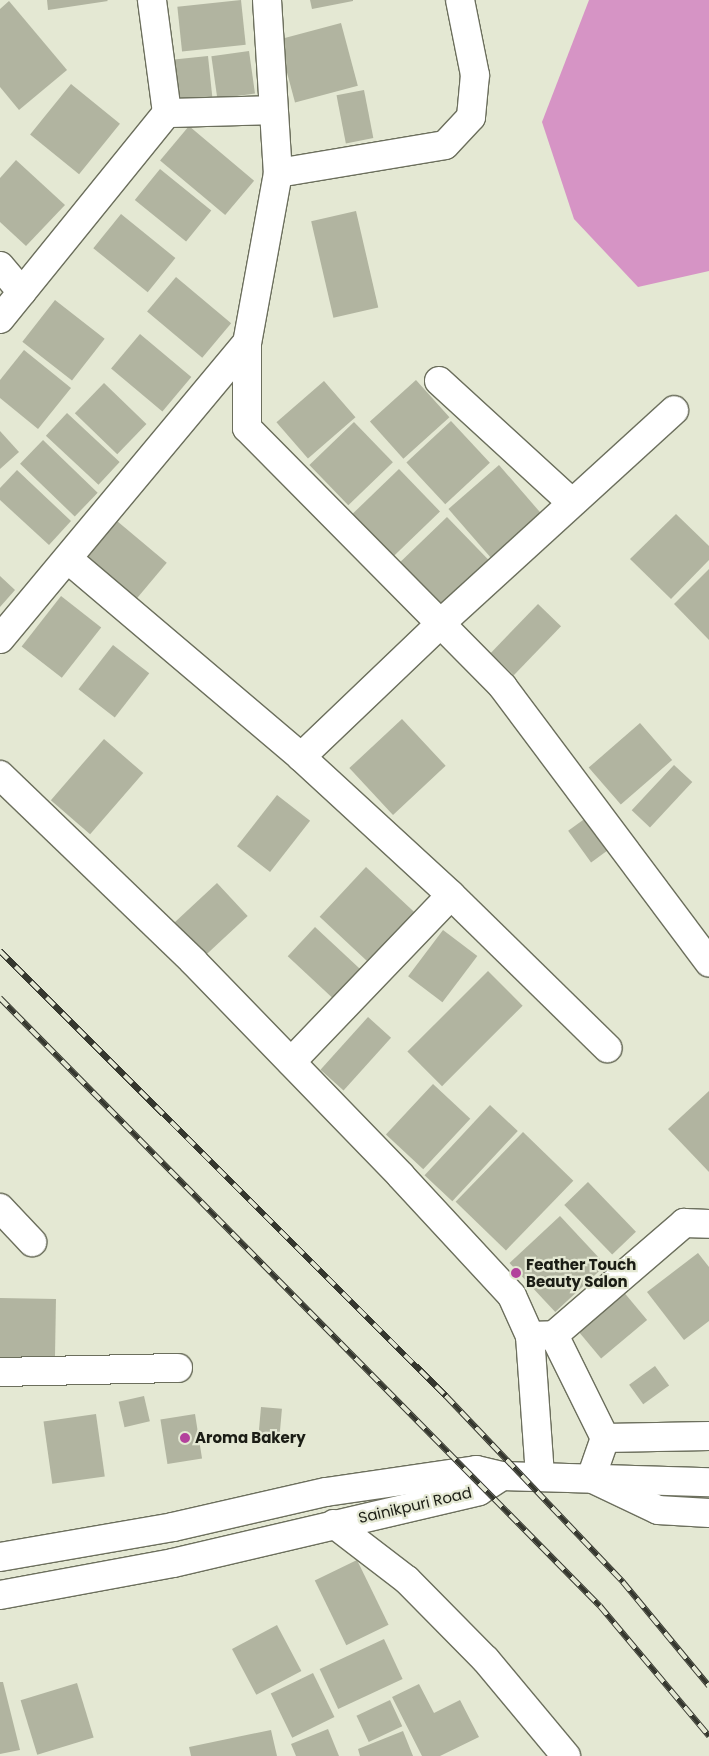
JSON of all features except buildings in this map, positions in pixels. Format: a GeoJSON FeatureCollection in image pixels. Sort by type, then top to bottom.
{"type":"FeatureCollection","features":[{"type":"Feature","properties":{"kind":"street"},"geometry":{"type":"LineString","coordinates":[[0,319],[167,113],[152,0]]}},
{"type":"Feature","properties":{"kind":"street"},"geometry":{"type":"LineString","coordinates":[[267,0],[272,110],[278,173],[247,343],[247,428],[502,688],[709,962]]}},
{"type":"Feature","properties":{"kind":"street"},"geometry":{"type":"LineString","coordinates":[[278,173],[445,145],[472,117],[475,75],[460,0]]}},
{"type":"Feature","properties":{"kind":"street"},"geometry":{"type":"LineString","coordinates":[[167,113],[272,110]]}},
{"type":"Feature","properties":{"kind":"street"},"geometry":{"type":"LineString","coordinates":[[0,266],[22,292]]}},
{"type":"Feature","properties":{"kind":"street"},"geometry":{"type":"LineString","coordinates":[[0,639],[69,560],[247,343]]}},
{"type":"Feature","properties":{"kind":"street"},"geometry":{"type":"LineString","coordinates":[[439,381],[572,503]]}},
{"type":"Feature","properties":{"kind":"street"},"geometry":{"type":"LineString","coordinates":[[301,757],[440,624],[674,410]]}},
{"type":"Feature","properties":{"kind":"street"},"geometry":{"type":"LineString","coordinates":[[69,560],[301,757],[451,895],[607,1048]]}},
{"type":"Feature","properties":{"kind":"street"},"geometry":{"type":"LineString","coordinates":[[0,775],[193,961],[512,1296],[542,1336],[604,1438],[591,1478]]}},
{"type":"Feature","properties":{"kind":"street"},"geometry":{"type":"LineString","coordinates":[[291,1062],[451,895]]}},
{"type":"Feature","properties":{"kind":"street"},"geometry":{"type":"LineString","coordinates":[[0,1208],[32,1242]]}},
{"type":"Feature","properties":{"kind":"street"},"geometry":{"type":"LineString","coordinates":[[542,1336],[684,1223],[709,1224]]}},
{"type":"Feature","properties":{"kind":"street"},"geometry":{"type":"LineString","coordinates":[[540,1477],[542,1336]]}},
{"type":"Feature","properties":{"kind":"street"},"geometry":{"type":"LineString","coordinates":[[0,1372],[178,1368]]}},
{"type":"Feature","properties":{"kind":"street"},"geometry":{"type":"LineString","coordinates":[[604,1438],[709,1436]]}},
{"type":"Feature","properties":{"kind":"street","name":"Sainikpuri Road"},"geometry":{"type":"LineString","coordinates":[[0,1557],[173,1527],[326,1492],[476,1470],[502,1476]]}},
{"type":"Feature","properties":{"kind":"street"},"geometry":{"type":"LineString","coordinates":[[502,1476],[709,1482]]}},
{"type":"Feature","properties":{"kind":"street","name":"Sainikpuri Road"},"geometry":{"type":"LineString","coordinates":[[0,1595],[164,1564],[479,1491],[502,1476]]}},
{"type":"Feature","properties":{"kind":"street"},"geometry":{"type":"LineString","coordinates":[[591,1478],[658,1510],[709,1513]]}},
{"type":"Feature","properties":{"kind":"street"},"geometry":{"type":"LineString","coordinates":[[334,1524],[407,1580],[486,1660],[560,1755]]}},
{"type":"Feature","properties":{"kind":"shaded area"},"geometry":{"type":"Polygon","coordinates":[[[589,0],[709,0],[709,271],[638,287],[574,219],[542,122],[589,0]]]}},
{"type":"Feature","properties":{"kind":"railway"},"geometry":{"type":"LineString","coordinates":[[0,951],[446,1396],[623,1582],[709,1686]]}},
{"type":"Feature","properties":{"kind":"railway"},"geometry":{"type":"LineString","coordinates":[[0,998],[600,1606],[709,1736]]}},
{"type":"Feature","properties":{"kind":"place","name":"Feather Touch Beauty Salon"},"geometry":{"type":"Point","coordinates":[516,1273]}},
{"type":"Feature","properties":{"kind":"place","name":"Aroma Bakery"},"geometry":{"type":"Point","coordinates":[185,1438]}}]}
